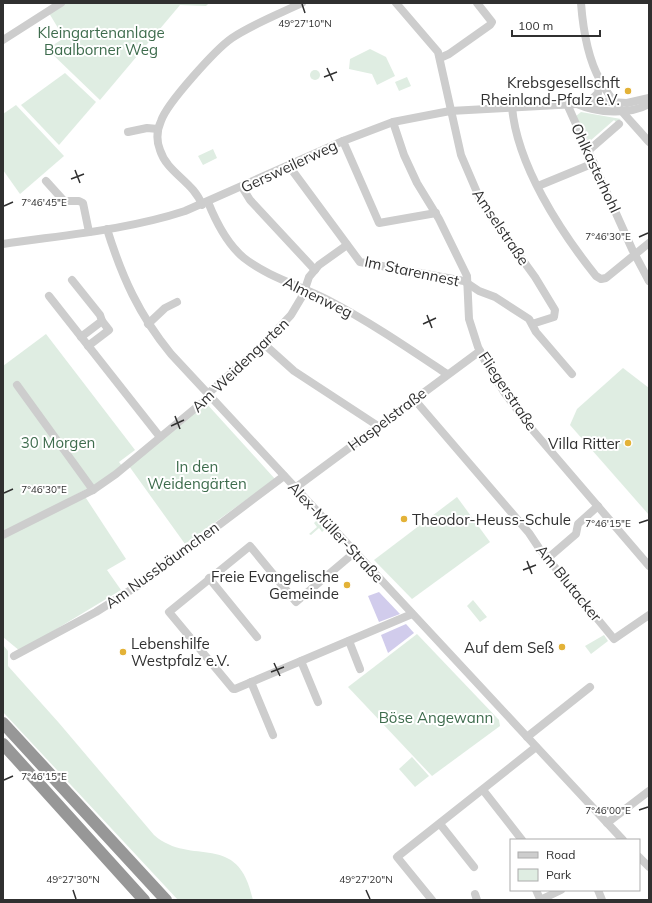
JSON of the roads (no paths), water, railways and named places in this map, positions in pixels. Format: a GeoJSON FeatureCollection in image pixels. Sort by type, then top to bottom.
{"type":"FeatureCollection","features":[{"type":"Feature","properties":{"kind":"highway"},"geometry":{"type":"LineString","coordinates":[[3,723],[166,900]]}},
{"type":"Feature","properties":{"kind":"highway"},"geometry":{"type":"LineString","coordinates":[[3,744],[144,900]]}},
{"type":"Feature","properties":{"kind":"street"},"geometry":{"type":"LineString","coordinates":[[3,40],[61,3]]}},
{"type":"Feature","properties":{"kind":"street"},"geometry":{"type":"LineString","coordinates":[[128,132],[147,128],[158,129],[161,119],[168,108],[219,48],[244,31],[302,3]]}},
{"type":"Feature","properties":{"kind":"street"},"geometry":{"type":"LineString","coordinates":[[396,3],[436,48],[440,58],[450,111]]}},
{"type":"Feature","properties":{"kind":"street"},"geometry":{"type":"LineString","coordinates":[[440,58],[449,54],[490,25],[492,22],[490,18],[478,3]]}},
{"type":"Feature","properties":{"kind":"street"},"geometry":{"type":"LineString","coordinates":[[581,3],[588,48],[600,82],[649,142]]}},
{"type":"Feature","properties":{"kind":"street"},"geometry":{"type":"LineString","coordinates":[[590,101],[598,92],[600,82]]}},
{"type":"Feature","properties":{"kind":"street","name":"Gersweilerweg"},"geometry":{"type":"LineString","coordinates":[[3,244],[89,232],[166,218],[242,187],[343,141],[393,122],[450,111],[512,106],[577,104],[590,101],[627,103],[649,98]]}},
{"type":"Feature","properties":{"kind":"street","name":"Ohlkasterhohl"},"geometry":{"type":"LineString","coordinates":[[567,104],[635,254],[649,281]]}},
{"type":"Feature","properties":{"kind":"street","name":"Gersweilerweg"},"geometry":{"type":"LineString","coordinates":[[577,104],[584,107],[624,111],[636,109],[649,104]]}},
{"type":"Feature","properties":{"kind":"street"},"geometry":{"type":"LineString","coordinates":[[512,106],[516,130],[528,164],[538,186],[566,237],[596,276],[601,279],[606,278],[649,243]]}},
{"type":"Feature","properties":{"kind":"street","name":"Amselstraße"},"geometry":{"type":"LineString","coordinates":[[450,111],[461,155],[482,204],[535,277],[555,310],[554,317],[532,324]]}},
{"type":"Feature","properties":{"kind":"street","name":"Fliegerstraße"},"geometry":{"type":"LineString","coordinates":[[393,122],[411,170],[425,198],[436,213],[462,266],[468,283],[469,319],[480,351],[504,392],[530,426],[649,566]]}},
{"type":"Feature","properties":{"kind":"street"},"geometry":{"type":"LineString","coordinates":[[588,151],[619,124]]}},
{"type":"Feature","properties":{"kind":"street","name":"Almenweg"},"geometry":{"type":"LineString","coordinates":[[158,129],[158,143],[162,157],[205,203],[225,235],[244,258],[260,269],[305,289],[368,322],[447,374]]}},
{"type":"Feature","properties":{"kind":"street"},"geometry":{"type":"LineString","coordinates":[[343,141],[379,223],[436,213]]}},
{"type":"Feature","properties":{"kind":"street"},"geometry":{"type":"LineString","coordinates":[[538,186],[594,163]]}},
{"type":"Feature","properties":{"kind":"street"},"geometry":{"type":"LineString","coordinates":[[289,166],[347,246]]}},
{"type":"Feature","properties":{"kind":"street"},"geometry":{"type":"LineString","coordinates":[[46,181],[64,201],[79,201],[83,203],[89,232]]}},
{"type":"Feature","properties":{"kind":"street"},"geometry":{"type":"LineString","coordinates":[[242,187],[250,200],[315,270]]}},
{"type":"Feature","properties":{"kind":"street","name":"Alex-Müller-Straße"},"geometry":{"type":"LineString","coordinates":[[107,229],[116,260],[128,286],[148,324],[171,354],[622,839]]}},
{"type":"Feature","properties":{"kind":"street","name":"Im Starennest"},"geometry":{"type":"LineString","coordinates":[[305,289],[309,277],[324,260],[347,246],[356,258],[367,264],[468,283],[473,288],[495,297],[529,319],[536,332],[572,374]]}},
{"type":"Feature","properties":{"kind":"street"},"geometry":{"type":"LineString","coordinates":[[72,280],[100,315],[102,321],[109,330],[88,346]]}},
{"type":"Feature","properties":{"kind":"street","name":"Am Weidengarten"},"geometry":{"type":"LineString","coordinates":[[3,535],[93,490],[160,437],[204,401],[209,394],[264,344],[291,315],[298,305],[305,289]]}},
{"type":"Feature","properties":{"kind":"street"},"geometry":{"type":"LineString","coordinates":[[49,296],[160,437]]}},
{"type":"Feature","properties":{"kind":"street"},"geometry":{"type":"LineString","coordinates":[[148,324],[165,308],[177,302]]}},
{"type":"Feature","properties":{"kind":"street"},"geometry":{"type":"LineString","coordinates":[[81,337],[102,321]]}},
{"type":"Feature","properties":{"kind":"street"},"geometry":{"type":"LineString","coordinates":[[264,344],[294,371],[378,426]]}},
{"type":"Feature","properties":{"kind":"street","name":"Haspelstraße"},"geometry":{"type":"LineString","coordinates":[[295,488],[480,351]]}},
{"type":"Feature","properties":{"kind":"street"},"geometry":{"type":"LineString","coordinates":[[17,385],[93,490]]}},
{"type":"Feature","properties":{"kind":"street","name":"Am Blutacker"},"geometry":{"type":"LineString","coordinates":[[414,399],[524,527],[547,558],[614,639],[649,615]]}},
{"type":"Feature","properties":{"kind":"street","name":"Am Nussbäumchen"},"geometry":{"type":"LineString","coordinates":[[14,656],[96,612],[142,583],[284,476]]}},
{"type":"Feature","properties":{"kind":"street"},"geometry":{"type":"LineString","coordinates":[[547,558],[576,534],[578,524],[598,506]]}},
{"type":"Feature","properties":{"kind":"street"},"geometry":{"type":"LineString","coordinates":[[355,552],[296,602],[250,546],[169,612],[232,689],[412,614]]}},
{"type":"Feature","properties":{"kind":"street"},"geometry":{"type":"LineString","coordinates":[[209,578],[256,637]]}},
{"type":"Feature","properties":{"kind":"street"},"geometry":{"type":"LineString","coordinates":[[349,641],[360,669]]}},
{"type":"Feature","properties":{"kind":"street"},"geometry":{"type":"LineString","coordinates":[[301,661],[318,702]]}},
{"type":"Feature","properties":{"kind":"street"},"geometry":{"type":"LineString","coordinates":[[251,682],[273,735]]}},
{"type":"Feature","properties":{"kind":"street"},"geometry":{"type":"LineString","coordinates":[[527,737],[590,687]]}},
{"type":"Feature","properties":{"kind":"street"},"geometry":{"type":"LineString","coordinates":[[432,900],[397,857],[536,747]]}},
{"type":"Feature","properties":{"kind":"street"},"geometry":{"type":"LineString","coordinates":[[482,790],[521,839]]}},
{"type":"Feature","properties":{"kind":"street"},"geometry":{"type":"LineString","coordinates":[[607,823],[649,791]]}},
{"type":"Feature","properties":{"kind":"street"},"geometry":{"type":"LineString","coordinates":[[440,824],[474,867]]}},
{"type":"Feature","properties":{"kind":"street"},"geometry":{"type":"LineString","coordinates":[[640,858],[649,866]]}},
{"type":"Feature","properties":{"kind":"street"},"geometry":{"type":"LineString","coordinates":[[540,900],[559,891]]}},
{"type":"Feature","properties":{"kind":"place","name":"Krebsgesellschft Rheinland-Pfalz e.V."},"geometry":{"type":"Point","coordinates":[628,91]}},
{"type":"Feature","properties":{"kind":"place","name":"Villa Ritter"},"geometry":{"type":"Point","coordinates":[628,443]}},
{"type":"Feature","properties":{"kind":"place","name":"Theodor-Heuss-Schule"},"geometry":{"type":"Point","coordinates":[404,519]}},
{"type":"Feature","properties":{"kind":"place","name":"Freie Evangelische Gemeinde"},"geometry":{"type":"Point","coordinates":[347,585]}},
{"type":"Feature","properties":{"kind":"place","name":"Auf dem Seß"},"geometry":{"type":"Point","coordinates":[562,647]}},
{"type":"Feature","properties":{"kind":"place","name":"Lebenshilfe Westpfalz e.V."},"geometry":{"type":"Point","coordinates":[123,652]}},
{"type":"Feature","properties":{"kind":"park label","name":"Kleingartenanlage Baalborner Weg"},"geometry":{"type":"Point","coordinates":[101,40]}},
{"type":"Feature","properties":{"kind":"park label","name":"30 Morgen"},"geometry":{"type":"Point","coordinates":[58,442]}},
{"type":"Feature","properties":{"kind":"park label","name":"In den Weidengärten"},"geometry":{"type":"Point","coordinates":[197,474]}},
{"type":"Feature","properties":{"kind":"park label","name":"Böse Angewann"},"geometry":{"type":"Point","coordinates":[436,717]}}]}
